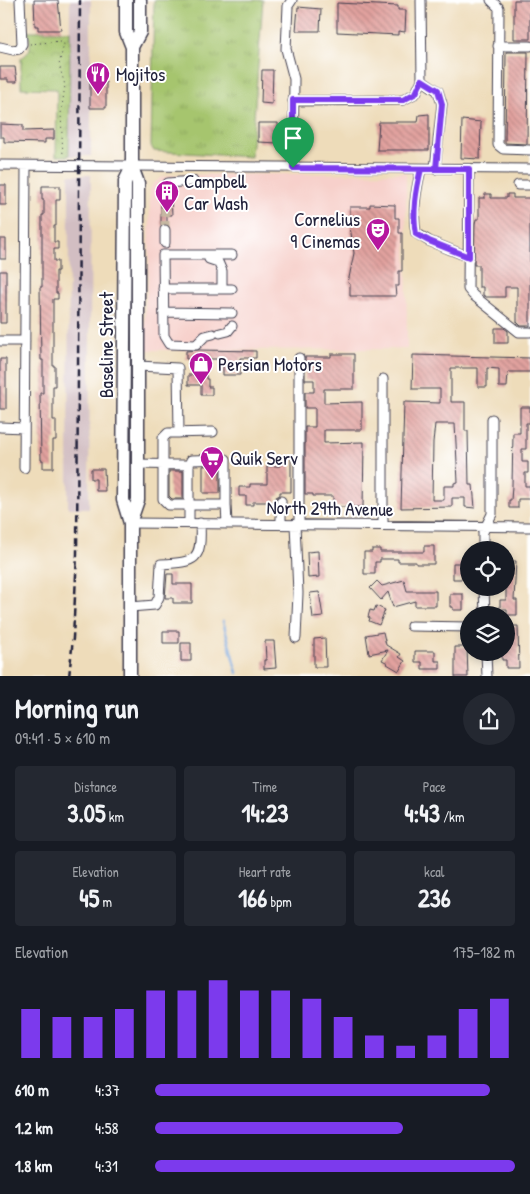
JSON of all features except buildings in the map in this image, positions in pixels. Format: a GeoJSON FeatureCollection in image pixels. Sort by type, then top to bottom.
{"type":"FeatureCollection","features":[{"type":"Feature","properties":{"kind":"highway","name":"Baseline Street"},"geometry":{"type":"LineString","coordinates":[[126,0],[126,32],[132,47],[132,167],[138,183],[138,500],[130,523]]}},
{"type":"Feature","properties":{"kind":"highway","name":"Baseline Street"},"geometry":{"type":"LineString","coordinates":[[132,47],[140,32],[140,0]]}},
{"type":"Feature","properties":{"kind":"highway","name":"Baseline Street"},"geometry":{"type":"LineString","coordinates":[[130,676],[130,523],[123,500],[125,181],[132,167]]}},
{"type":"Feature","properties":{"kind":"street"},"geometry":{"type":"LineString","coordinates":[[0,47],[13,50],[20,46],[20,0]]}},
{"type":"Feature","properties":{"kind":"street"},"geometry":{"type":"LineString","coordinates":[[292,0],[288,6],[286,49],[294,78],[293,168]]}},
{"type":"Feature","properties":{"kind":"street"},"geometry":{"type":"LineString","coordinates":[[293,100],[403,100],[416,93],[422,80],[422,0]]}},
{"type":"Feature","properties":{"kind":"street"},"geometry":{"type":"LineString","coordinates":[[491,0],[499,8],[498,145],[503,149],[530,150]]}},
{"type":"Feature","properties":{"kind":"street"},"geometry":{"type":"LineString","coordinates":[[498,46],[530,46]]}},
{"type":"Feature","properties":{"kind":"street"},"geometry":{"type":"LineString","coordinates":[[422,80],[438,90],[442,104],[436,169]]}},
{"type":"Feature","properties":{"kind":"street"},"geometry":{"type":"LineString","coordinates":[[0,165],[530,169]]}},
{"type":"Feature","properties":{"kind":"street"},"geometry":{"type":"LineString","coordinates":[[24,468],[26,166]]}},
{"type":"Feature","properties":{"kind":"street"},"geometry":{"type":"LineString","coordinates":[[421,169],[416,187],[413,220],[416,234],[469,257]]}},
{"type":"Feature","properties":{"kind":"street"},"geometry":{"type":"LineString","coordinates":[[469,169],[468,289],[520,332],[530,332]]}},
{"type":"Feature","properties":{"kind":"street"},"geometry":{"type":"LineString","coordinates":[[165,195],[168,183],[193,181]]}},
{"type":"Feature","properties":{"kind":"street"},"geometry":{"type":"LineString","coordinates":[[518,185],[530,185]]}},
{"type":"Feature","properties":{"kind":"street"},"geometry":{"type":"LineString","coordinates":[[165,230],[165,243]]}},
{"type":"Feature","properties":{"kind":"street"},"geometry":{"type":"LineString","coordinates":[[232,255],[163,255],[164,336],[169,344],[196,345],[205,336],[228,331],[232,326]]}},
{"type":"Feature","properties":{"kind":"street"},"geometry":{"type":"LineString","coordinates":[[167,255],[177,259],[210,258],[218,262],[222,271],[222,288]]}},
{"type":"Feature","properties":{"kind":"street"},"geometry":{"type":"LineString","coordinates":[[163,289],[232,288]]}},
{"type":"Feature","properties":{"kind":"street"},"geometry":{"type":"LineString","coordinates":[[164,312],[232,313]]}},
{"type":"Feature","properties":{"kind":"street"},"geometry":{"type":"LineString","coordinates":[[0,341],[25,341]]}},
{"type":"Feature","properties":{"kind":"street"},"geometry":{"type":"LineString","coordinates":[[296,638],[298,593],[299,358]]}},
{"type":"Feature","properties":{"kind":"street"},"geometry":{"type":"LineString","coordinates":[[138,366],[178,368],[180,433]]}},
{"type":"Feature","properties":{"kind":"street"},"geometry":{"type":"LineString","coordinates":[[383,379],[383,525]]}},
{"type":"Feature","properties":{"kind":"street"},"geometry":{"type":"LineString","coordinates":[[482,541],[482,537],[492,514],[492,419]]}},
{"type":"Feature","properties":{"kind":"street"},"geometry":{"type":"LineString","coordinates":[[0,427],[24,428]]}},
{"type":"Feature","properties":{"kind":"street"},"geometry":{"type":"LineString","coordinates":[[213,432],[168,433],[163,438],[163,499],[169,505],[226,505]]}},
{"type":"Feature","properties":{"kind":"street"},"geometry":{"type":"LineString","coordinates":[[189,524],[189,465],[191,460],[226,459],[226,524]]}},
{"type":"Feature","properties":{"kind":"street"},"geometry":{"type":"LineString","coordinates":[[138,464],[189,465]]}},
{"type":"Feature","properties":{"kind":"street"},"geometry":{"type":"LineString","coordinates":[[281,500],[281,524]]}},
{"type":"Feature","properties":{"kind":"street","name":"North 29th Avenue"},"geometry":{"type":"LineString","coordinates":[[130,523],[530,526]]}},
{"type":"Feature","properties":{"kind":"street"},"geometry":{"type":"LineString","coordinates":[[130,607],[154,605],[159,597],[161,564],[188,562],[198,554],[201,544],[200,524]]}},
{"type":"Feature","properties":{"kind":"street"},"geometry":{"type":"LineString","coordinates":[[410,626],[460,627]]}},
{"type":"Feature","properties":{"kind":"street"},"geometry":{"type":"LineString","coordinates":[[486,661],[487,676]]}},
{"type":"Feature","properties":{"kind":"path"},"geometry":{"type":"LineString","coordinates":[[20,46],[61,41],[64,44],[59,65],[65,84],[61,114],[63,166]]}},
{"type":"Feature","properties":{"kind":"shaded area"},"geometry":{"type":"Polygon","coordinates":[[[70,0],[91,0],[91,156],[69,156],[70,0]]]}},
{"type":"Feature","properties":{"kind":"shaded area"},"geometry":{"type":"Polygon","coordinates":[[[406,173],[407,349],[144,350],[145,308],[149,269],[150,190],[153,184],[161,178],[171,175],[406,173]]]}},
{"type":"Feature","properties":{"kind":"shaded area"},"geometry":{"type":"Polygon","coordinates":[[[69,175],[91,175],[89,508],[68,508],[69,175]]]}},
{"type":"Feature","properties":{"kind":"green space"},"geometry":{"type":"Polygon","coordinates":[[[154,0],[263,0],[251,157],[154,151],[151,146],[154,0]]]}},
{"type":"Feature","properties":{"kind":"green space"},"geometry":{"type":"Polygon","coordinates":[[[28,31],[70,31],[69,156],[56,156],[57,89],[21,88],[21,58],[28,53],[30,46],[28,31]]]}},
{"type":"Feature","properties":{"kind":"waterway"},"geometry":{"type":"LineString","coordinates":[[223,621],[237,673]]}},
{"type":"Feature","properties":{"kind":"tunnel"},"geometry":{"type":"LineString","coordinates":[[165,195],[165,230]]}},
{"type":"Feature","properties":{"kind":"railway"},"geometry":{"type":"LineString","coordinates":[[69,676],[77,554],[80,0]]}},
{"type":"Feature","properties":{"kind":"place","name":"Mojitos"},"geometry":{"type":"Point","coordinates":[98,95]}},
{"type":"Feature","properties":{"kind":"place","name":"Campbell Car Wash"},"geometry":{"type":"Point","coordinates":[167,213]}},
{"type":"Feature","properties":{"kind":"place","name":"Cornelius 9 Cinemas"},"geometry":{"type":"Point","coordinates":[378,251]}},
{"type":"Feature","properties":{"kind":"place","name":"Persian Motors"},"geometry":{"type":"Point","coordinates":[201,385]}},
{"type":"Feature","properties":{"kind":"place","name":"Quik Serv"},"geometry":{"type":"Point","coordinates":[212,479]}},
{"type":"Feature","properties":{"kind":"route"},"geometry":{"type":"LineString","coordinates":[[293,168],[293,100],[403,100],[416,93],[422,80],[438,90],[442,104],[436,157],[436,169],[421,169],[416,187],[413,220],[416,234],[469,257],[469,169],[421,169],[398,168],[293,168]]}}]}
